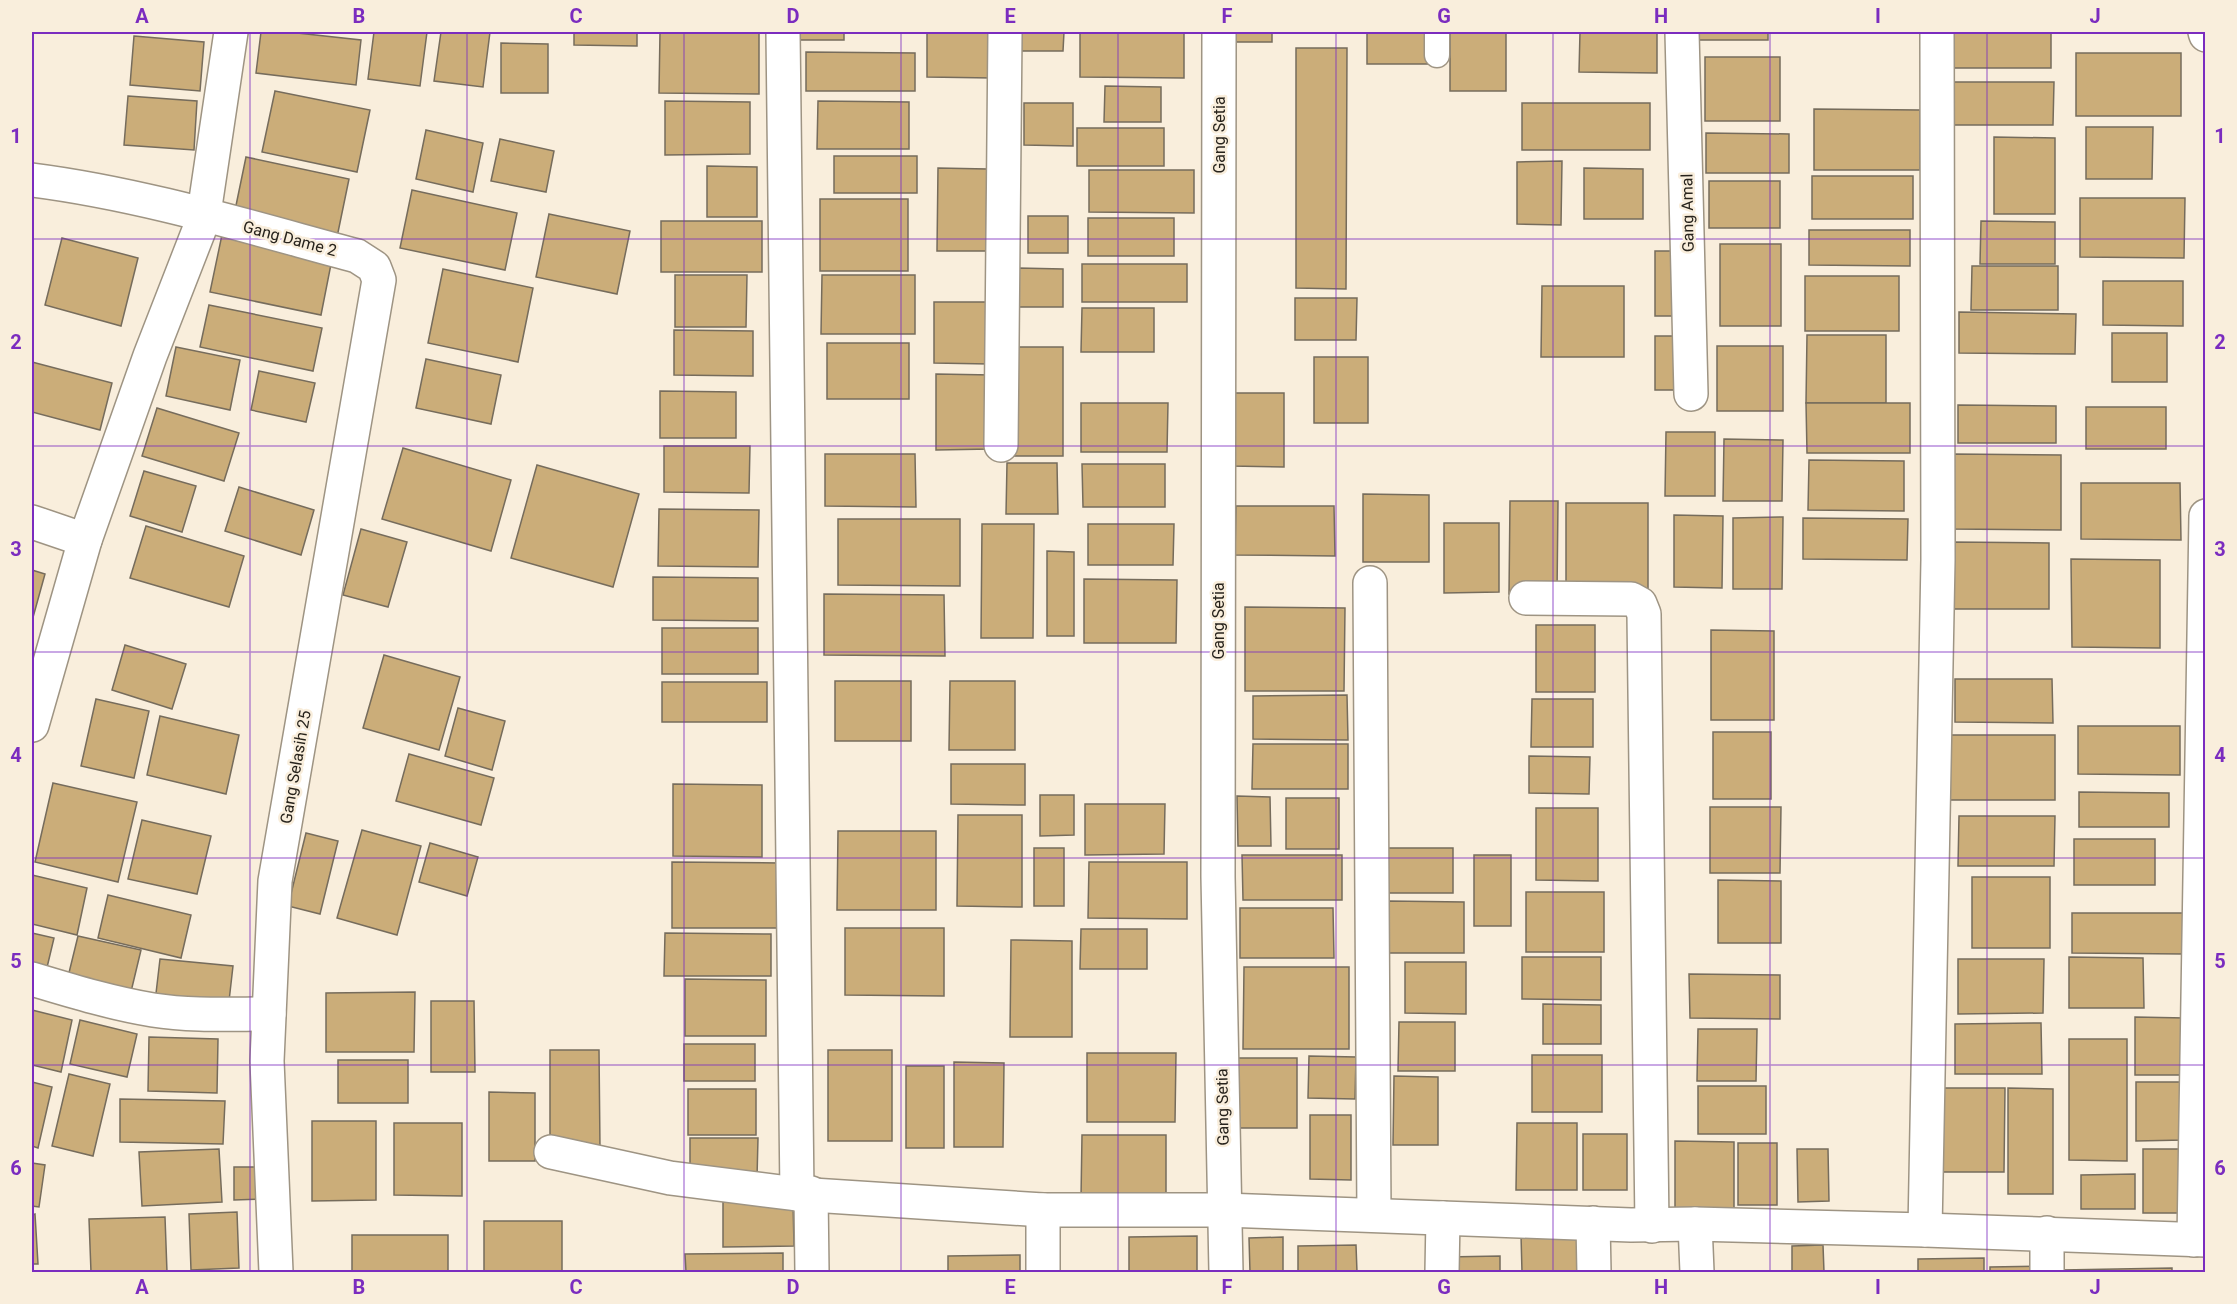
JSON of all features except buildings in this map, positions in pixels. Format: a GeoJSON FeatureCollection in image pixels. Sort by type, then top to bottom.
{"type":"FeatureCollection","features":[{"type":"Feature","properties":{"kind":"street"},"geometry":{"type":"LineString","coordinates":[[32,725],[85,540],[150,356],[204,214],[231,32]]}},
{"type":"Feature","properties":{"kind":"street"},"geometry":{"type":"LineString","coordinates":[[783,32],[804,1194],[812,1272]]}},
{"type":"Feature","properties":{"kind":"street"},"geometry":{"type":"LineString","coordinates":[[1001,445],[1005,32]]}},
{"type":"Feature","properties":{"kind":"street","name":"Gang Setia"},"geometry":{"type":"LineString","coordinates":[[1219,32],[1218,877],[1226,1272]]}},
{"type":"Feature","properties":{"kind":"street","name":"Gang Amal"},"geometry":{"type":"LineString","coordinates":[[1682,32],[1691,394]]}},
{"type":"Feature","properties":{"kind":"street"},"geometry":{"type":"LineString","coordinates":[[1925,1230],[1938,560],[1937,32]]}},
{"type":"Feature","properties":{"kind":"street","name":"Gang Dame 2"},"geometry":{"type":"LineString","coordinates":[[32,180],[86,187],[204,214],[357,256],[374,267]]}},
{"type":"Feature","properties":{"kind":"street","name":"Gang Selasih 25"},"geometry":{"type":"LineString","coordinates":[[276,1272],[267,1061],[275,880],[379,280],[374,267]]}},
{"type":"Feature","properties":{"kind":"street"},"geometry":{"type":"LineString","coordinates":[[551,1152],[670,1178],[804,1194],[1043,1210],[1224,1210],[1653,1226],[1695,1224],[2047,1233],[2200,1240],[2205,516]]}},
{"type":"Feature","properties":{"kind":"street"},"geometry":{"type":"LineString","coordinates":[[32,522],[85,540]]}},
{"type":"Feature","properties":{"kind":"street"},"geometry":{"type":"LineString","coordinates":[[1370,584],[1374,1215]]}},
{"type":"Feature","properties":{"kind":"street"},"geometry":{"type":"LineString","coordinates":[[1526,598],[1631,599],[1640,604],[1644,614],[1653,1226]]}},
{"type":"Feature","properties":{"kind":"street"},"geometry":{"type":"LineString","coordinates":[[32,979],[105,1001],[155,1010],[196,1014],[269,1014]]}},
{"type":"Feature","properties":{"kind":"street"},"geometry":{"type":"LineString","coordinates":[[1043,1210],[1043,1272]]}},
{"type":"Feature","properties":{"kind":"street"},"geometry":{"type":"LineString","coordinates":[[1442,1272],[1443,1218]]}},
{"type":"Feature","properties":{"kind":"street"},"geometry":{"type":"LineString","coordinates":[[1593,1223],[1594,1272]]}},
{"type":"Feature","properties":{"kind":"street"},"geometry":{"type":"LineString","coordinates":[[1695,1224],[1697,1272]]}},
{"type":"Feature","properties":{"kind":"street"},"geometry":{"type":"LineString","coordinates":[[2047,1233],[2047,1272]]}},
{"type":"Feature","properties":{"kind":"lane"},"geometry":{"type":"LineString","coordinates":[[1437,32],[1437,55]]}}]}
